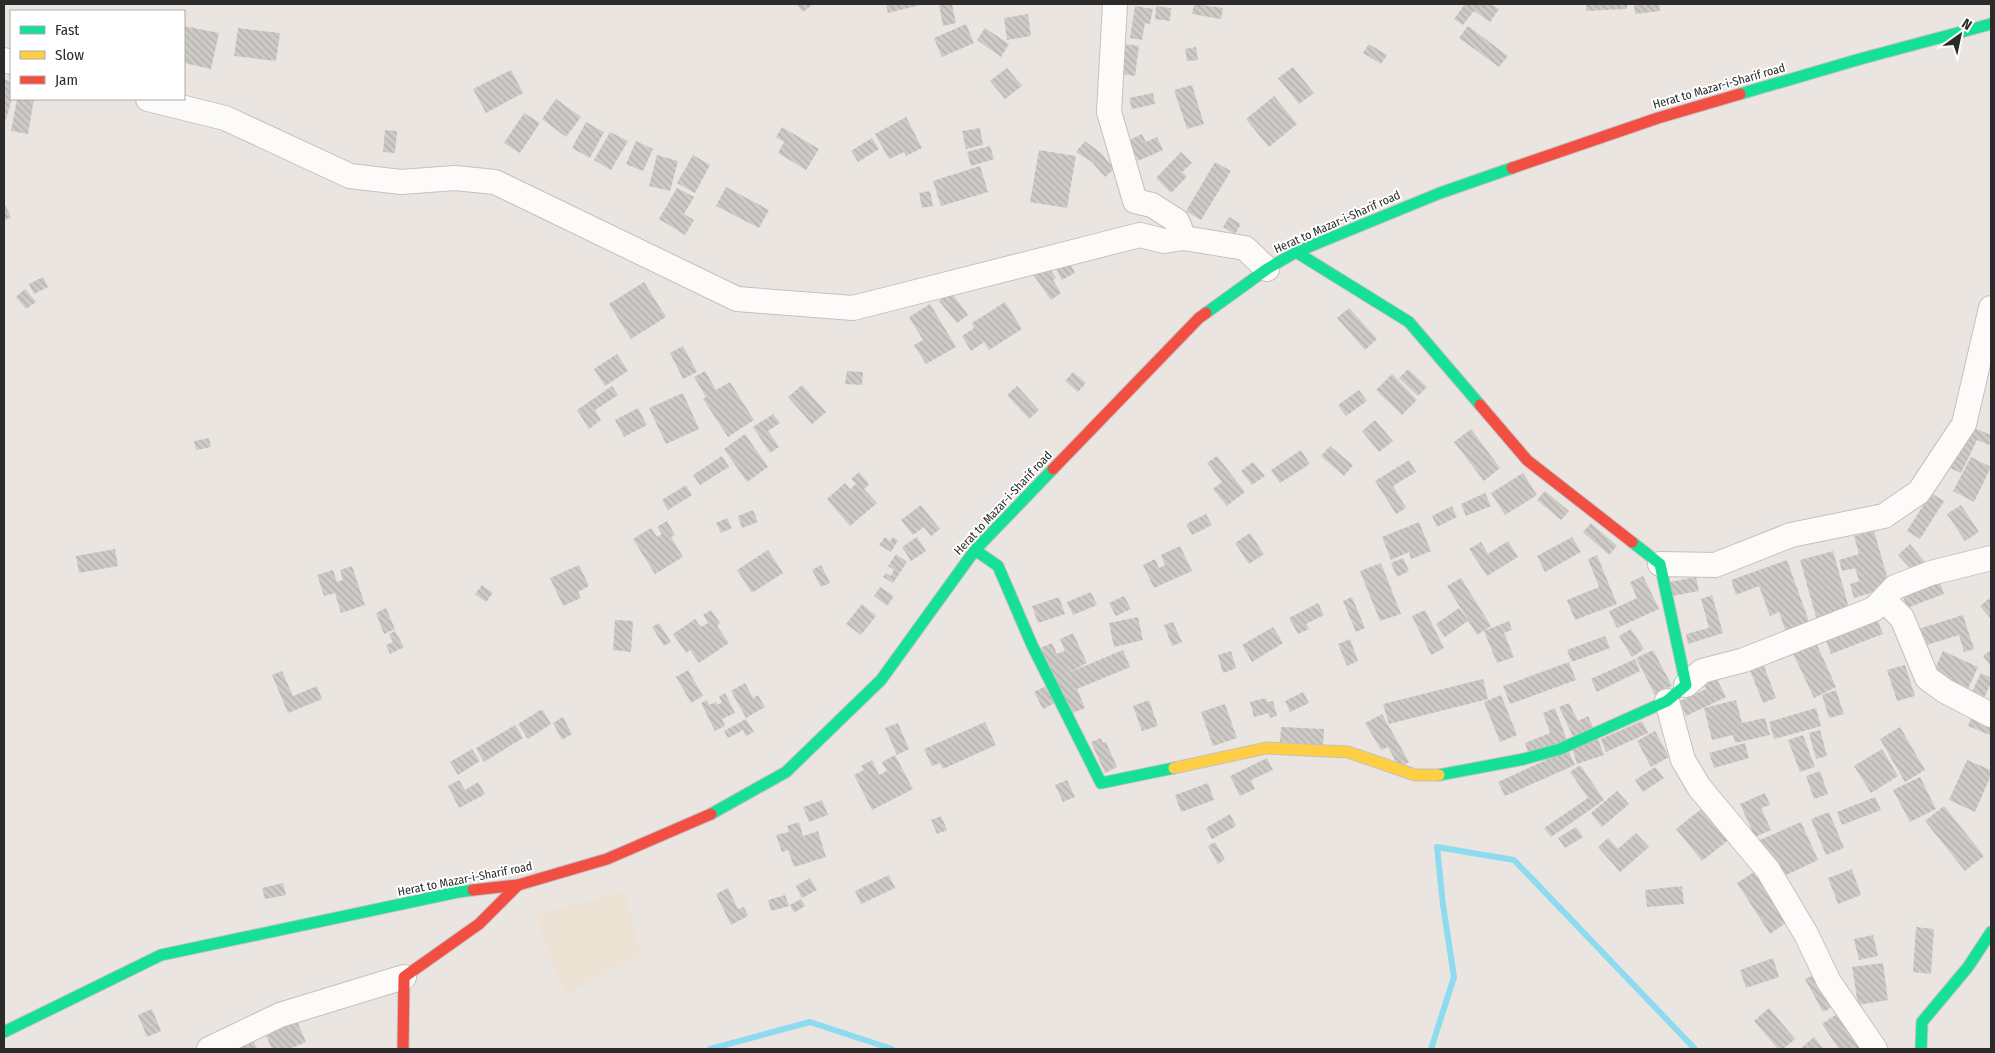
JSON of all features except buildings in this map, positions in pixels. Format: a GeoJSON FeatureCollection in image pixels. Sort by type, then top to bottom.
{"type":"FeatureCollection","features":[{"type":"Feature","properties":{"kind":"main road","name":"Herat to Mazar-i-Sharif road"},"geometry":{"type":"LineString","coordinates":[[4,1032],[161,955],[458,892],[518,885],[607,859],[701,820],[786,772],[881,680],[975,550],[1200,318],[1267,269],[1296,252],[1440,192],[1658,118],[1860,59],[1991,24]]}},
{"type":"Feature","properties":{"kind":"main road"},"geometry":{"type":"LineString","coordinates":[[975,550],[998,566],[1032,646],[1101,783],[1266,748],[1348,752],[1415,775],[1444,775],[1560,750],[1667,702],[1686,684],[1660,564],[1527,460],[1410,322],[1296,252]]}},
{"type":"Feature","properties":{"kind":"main road"},"geometry":{"type":"LineString","coordinates":[[402,1049],[404,977],[479,924],[518,885]]}},
{"type":"Feature","properties":{"kind":"main road"},"geometry":{"type":"LineString","coordinates":[[1921,1049],[1922,1022],[1968,967],[1991,932]]}},
{"type":"Feature","properties":{"kind":"street"},"geometry":{"type":"LineString","coordinates":[[1115,4],[1109,112],[1134,201],[1152,205],[1177,221],[1184,238]]}},
{"type":"Feature","properties":{"kind":"street"},"geometry":{"type":"LineString","coordinates":[[152,100],[225,118],[350,176],[402,182],[455,178],[495,182],[737,299],[853,308],[1140,235],[1164,241],[1184,238],[1245,248],[1267,269]]}},
{"type":"Feature","properties":{"kind":"street"},"geometry":{"type":"LineString","coordinates":[[1660,564],[1715,565],[1791,535],[1884,516],[1919,492],[1964,424],[1991,308]]}},
{"type":"Feature","properties":{"kind":"street"},"geometry":{"type":"LineString","coordinates":[[1686,684],[1702,671],[1744,660],[1874,609],[1895,587],[1932,573],[1991,558]]}},
{"type":"Feature","properties":{"kind":"street"},"geometry":{"type":"LineString","coordinates":[[1884,600],[1902,618],[1927,678],[1945,691],[1991,715]]}},
{"type":"Feature","properties":{"kind":"street"},"geometry":{"type":"LineString","coordinates":[[1667,702],[1683,760],[1699,787],[1768,870],[1806,934],[1829,982],[1875,1049]]}},
{"type":"Feature","properties":{"kind":"street"},"geometry":{"type":"LineString","coordinates":[[209,1049],[280,1015],[404,977]]}},
{"type":"Feature","properties":{"kind":"shaded area"},"geometry":{"type":"Polygon","coordinates":[[[624,891],[641,955],[565,995],[535,915],[624,891]]]}},
{"type":"Feature","properties":{"kind":"waterway"},"geometry":{"type":"LineString","coordinates":[[1431,1049],[1454,977],[1443,905],[1437,847],[1514,860],[1695,1049]]}},
{"type":"Feature","properties":{"kind":"waterway"},"geometry":{"type":"LineString","coordinates":[[710,1049],[810,1022],[892,1049]]}},
{"type":"Feature","properties":{"kind":"traffic: fast"},"geometry":{"type":"LineString","coordinates":[[1740,94],[1991,24]]}},
{"type":"Feature","properties":{"kind":"traffic: fast"},"geometry":{"type":"LineString","coordinates":[[1206,313],[1267,269],[1296,252],[1440,193],[1512,168]]}},
{"type":"Feature","properties":{"kind":"traffic: fast"},"geometry":{"type":"LineString","coordinates":[[1296,252],[1409,322],[1480,405]]}},
{"type":"Feature","properties":{"kind":"traffic: fast"},"geometry":{"type":"LineString","coordinates":[[711,814],[786,772],[881,680],[975,550],[1053,469]]}},
{"type":"Feature","properties":{"kind":"traffic: fast"},"geometry":{"type":"LineString","coordinates":[[1439,775],[1524,759],[1560,749],[1667,701],[1686,685],[1660,564],[1632,542]]}},
{"type":"Feature","properties":{"kind":"traffic: fast"},"geometry":{"type":"LineString","coordinates":[[975,550],[998,566],[1032,645],[1101,783],[1174,768]]}},
{"type":"Feature","properties":{"kind":"traffic: fast"},"geometry":{"type":"LineString","coordinates":[[4,1032],[161,955],[473,890]]}},
{"type":"Feature","properties":{"kind":"traffic: fast"},"geometry":{"type":"LineString","coordinates":[[1921,1049],[1922,1022],[1968,967],[1991,932]]}},
{"type":"Feature","properties":{"kind":"traffic: slow"},"geometry":{"type":"LineString","coordinates":[[1174,768],[1266,748],[1348,752],[1415,775],[1439,775]]}},
{"type":"Feature","properties":{"kind":"traffic: jam"},"geometry":{"type":"LineString","coordinates":[[1512,168],[1658,118],[1740,94]]}},
{"type":"Feature","properties":{"kind":"traffic: jam"},"geometry":{"type":"LineString","coordinates":[[1053,469],[1206,313]]}},
{"type":"Feature","properties":{"kind":"traffic: jam"},"geometry":{"type":"LineString","coordinates":[[1480,405],[1527,460],[1632,542]]}},
{"type":"Feature","properties":{"kind":"traffic: jam"},"geometry":{"type":"LineString","coordinates":[[473,890],[518,885],[607,859],[711,814]]}},
{"type":"Feature","properties":{"kind":"traffic: jam"},"geometry":{"type":"LineString","coordinates":[[403,1049],[404,977],[479,924],[518,885]]}}]}
